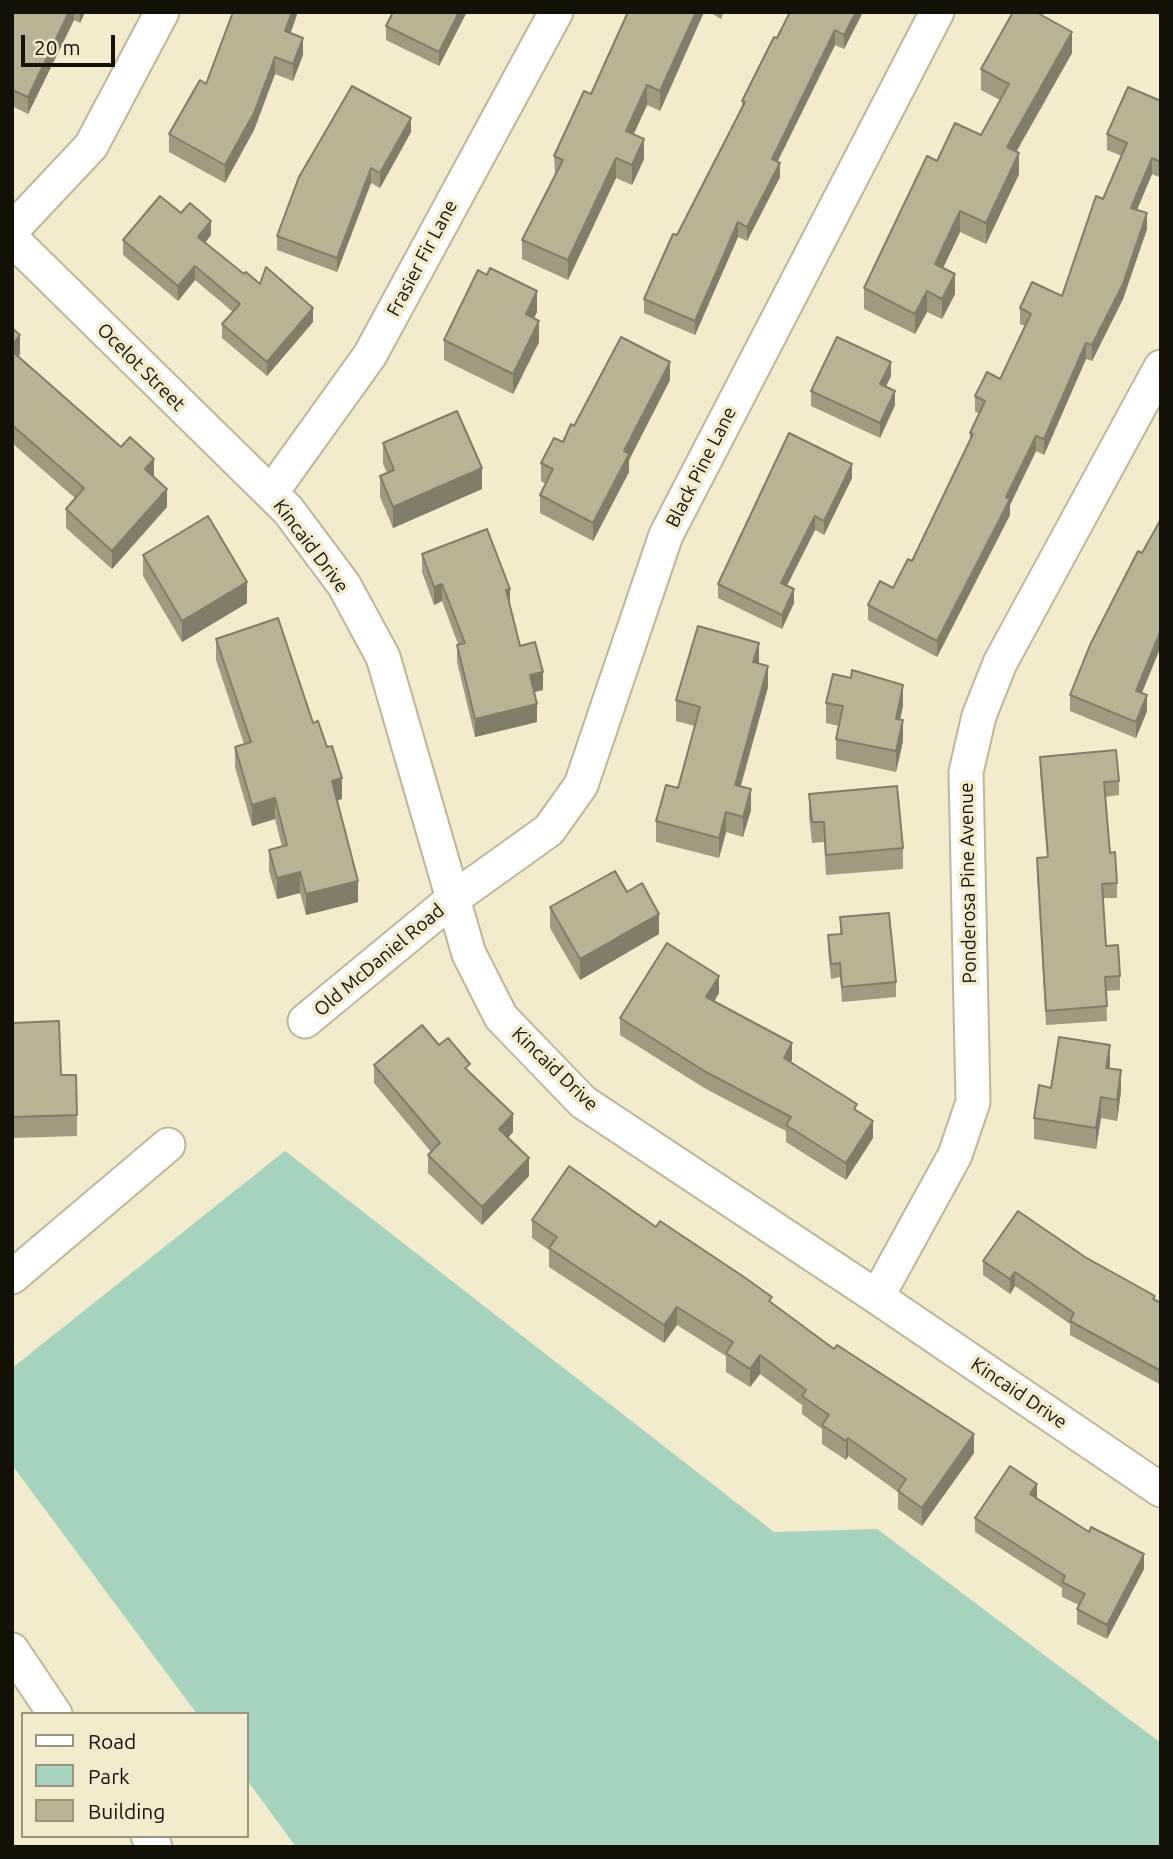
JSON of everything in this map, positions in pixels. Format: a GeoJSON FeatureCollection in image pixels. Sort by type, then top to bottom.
{"type":"FeatureCollection","features":[{"type":"Feature","properties":{"kind":"street"},"geometry":{"type":"LineString","coordinates":[[12,230],[91,146],[162,12]]}},
{"type":"Feature","properties":{"kind":"street","name":"Frasier Fir Lane"},"geometry":{"type":"LineString","coordinates":[[271,493],[370,355],[556,12]]}},
{"type":"Feature","properties":{"kind":"street","name":"Black Pine Lane"},"geometry":{"type":"LineString","coordinates":[[454,898],[549,830],[581,785],[666,535],[937,12]]}},
{"type":"Feature","properties":{"kind":"street","name":"Ocelot Street"},"geometry":{"type":"LineString","coordinates":[[12,239],[271,493]]}},
{"type":"Feature","properties":{"kind":"street","name":"Ponderosa Pine Avenue"},"geometry":{"type":"LineString","coordinates":[[877,1297],[955,1155],[973,1101],[966,772],[979,716],[1000,663],[1161,367]]}},
{"type":"Feature","properties":{"kind":"street","name":"Kincaid Drive"},"geometry":{"type":"LineString","coordinates":[[271,493],[288,510],[344,585],[383,657],[470,954],[501,1017],[583,1102],[1161,1490]]}},
{"type":"Feature","properties":{"kind":"street","name":"Old McDaniel Road"},"geometry":{"type":"LineString","coordinates":[[305,1021],[454,898]]}},
{"type":"Feature","properties":{"kind":"street"},"geometry":{"type":"LineString","coordinates":[[12,1277],[169,1146]]}},
{"type":"Feature","properties":{"kind":"street"},"geometry":{"type":"LineString","coordinates":[[12,1650],[54,1712]]}},
{"type":"Feature","properties":{"kind":"green space"},"geometry":{"type":"Polygon","coordinates":[[[285,1151],[774,1532],[877,1529],[1161,1743],[1161,1847],[296,1847],[248,1781],[248,1712],[196,1712],[12,1465],[12,1368],[285,1151]]]}},
{"type":"Feature","properties":{"kind":"building"},"geometry":{"type":"Polygon","coordinates":[[[12,12],[69,12],[28,97],[12,90],[12,12]]]}},
{"type":"Feature","properties":{"kind":"building"},"geometry":{"type":"Polygon","coordinates":[[[233,12],[292,12],[285,31],[303,38],[293,64],[275,57],[254,113],[225,165],[169,134],[200,80],[206,84],[233,12]]]}},
{"type":"Feature","properties":{"kind":"building"},"geometry":{"type":"Polygon","coordinates":[[[393,12],[459,12],[439,52],[386,26],[393,12]]]}},
{"type":"Feature","properties":{"kind":"building"},"geometry":{"type":"Polygon","coordinates":[[[628,12],[696,12],[660,91],[647,85],[626,131],[644,139],[632,165],[616,158],[568,260],[522,240],[563,160],[554,156],[584,91],[591,94],[628,12]]]}},
{"type":"Feature","properties":{"kind":"building"},"geometry":{"type":"Polygon","coordinates":[[[790,12],[856,12],[844,35],[835,30],[772,159],[780,163],[747,227],[738,222],[695,321],[644,299],[673,234],[677,235],[745,102],[742,101],[774,37],[777,38],[790,12]]]}},
{"type":"Feature","properties":{"kind":"building"},"geometry":{"type":"Polygon","coordinates":[[[1013,12],[1036,12],[1072,32],[1007,147],[1019,153],[986,223],[960,211],[935,264],[955,274],[942,299],[927,291],[915,314],[864,288],[927,156],[937,161],[955,123],[981,135],[1009,84],[981,69],[1013,12]]]}},
{"type":"Feature","properties":{"kind":"building"},"geometry":{"type":"Polygon","coordinates":[[[352,86],[411,118],[380,173],[371,168],[337,258],[277,236],[299,177],[352,86]]]}},
{"type":"Feature","properties":{"kind":"building"},"geometry":{"type":"Polygon","coordinates":[[[1128,87],[1161,101],[1161,162],[1152,158],[1131,208],[1147,213],[1123,284],[1092,345],[1086,343],[1044,439],[1036,436],[1006,497],[1010,499],[937,641],[868,605],[880,581],[893,588],[908,559],[912,561],[973,434],[970,433],[985,401],[975,396],[987,372],[1000,379],[1031,314],[1020,308],[1032,282],[1062,296],[1096,196],[1103,199],[1127,143],[1107,134],[1128,87]]]}},
{"type":"Feature","properties":{"kind":"building"},"geometry":{"type":"Polygon","coordinates":[[[160,196],[181,213],[190,203],[211,221],[198,237],[244,274],[246,272],[260,284],[266,267],[313,308],[267,362],[222,324],[240,304],[195,266],[178,286],[123,240],[160,196]]]}},
{"type":"Feature","properties":{"kind":"building"},"geometry":{"type":"Polygon","coordinates":[[[490,268],[537,291],[526,314],[539,321],[513,374],[444,340],[478,270],[487,275],[490,268]]]}},
{"type":"Feature","properties":{"kind":"building"},"geometry":{"type":"Polygon","coordinates":[[[12,328],[20,335],[12,345],[12,328]]]}},
{"type":"Feature","properties":{"kind":"building"},"geometry":{"type":"Polygon","coordinates":[[[621,337],[670,362],[624,451],[629,454],[593,523],[540,495],[553,469],[541,463],[554,438],[563,442],[571,424],[574,426],[621,337]]]}},
{"type":"Feature","properties":{"kind":"building"},"geometry":{"type":"Polygon","coordinates":[[[837,337],[891,362],[880,384],[895,391],[880,423],[811,391],[837,337]]]}},
{"type":"Feature","properties":{"kind":"building"},"geometry":{"type":"Polygon","coordinates":[[[12,351],[121,447],[130,437],[154,459],[145,469],[167,489],[112,551],[66,509],[84,488],[12,425],[12,351]]]}},
{"type":"Feature","properties":{"kind":"building"},"geometry":{"type":"Polygon","coordinates":[[[457,411],[482,468],[393,507],[380,476],[394,470],[383,443],[457,411]]]}},
{"type":"Feature","properties":{"kind":"building"},"geometry":{"type":"Polygon","coordinates":[[[789,433],[852,464],[824,521],[815,516],[781,583],[794,589],[782,615],[718,584],[789,433]]]}},
{"type":"Feature","properties":{"kind":"building"},"geometry":{"type":"Polygon","coordinates":[[[208,516],[247,582],[182,621],[143,555],[208,516]]]}},
{"type":"Feature","properties":{"kind":"building"},"geometry":{"type":"Polygon","coordinates":[[[1161,519],[1161,630],[1136,691],[1147,695],[1136,722],[1070,695],[1090,645],[1138,551],[1142,553],[1161,519]]]}},
{"type":"Feature","properties":{"kind":"building"},"geometry":{"type":"Polygon","coordinates":[[[487,529],[510,589],[506,590],[520,646],[535,642],[543,672],[530,675],[537,704],[475,719],[457,645],[465,643],[442,584],[434,587],[422,554],[487,529]]]}},
{"type":"Feature","properties":{"kind":"building"},"geometry":{"type":"Polygon","coordinates":[[[278,618],[313,723],[318,721],[327,747],[332,746],[342,778],[332,781],[358,881],[306,894],[300,872],[277,878],[269,850],[287,845],[275,798],[252,805],[235,747],[251,742],[216,639],[278,618]]]}},
{"type":"Feature","properties":{"kind":"building"},"geometry":{"type":"Polygon","coordinates":[[[698,626],[759,643],[753,662],[768,666],[735,785],[751,789],[743,817],[726,812],[719,838],[656,821],[666,785],[678,788],[700,707],[676,700],[698,626]]]}},
{"type":"Feature","properties":{"kind":"building"},"geometry":{"type":"Polygon","coordinates":[[[852,670],[903,685],[896,719],[903,720],[896,751],[836,739],[843,706],[826,703],[833,674],[851,678],[852,670]]]}},
{"type":"Feature","properties":{"kind":"building"},"geometry":{"type":"Polygon","coordinates":[[[1116,750],[1119,781],[1104,782],[1110,853],[1115,852],[1117,883],[1102,884],[1106,946],[1118,945],[1120,976],[1105,977],[1107,1006],[1046,1011],[1037,858],[1048,857],[1040,757],[1116,750]]]}},
{"type":"Feature","properties":{"kind":"building"},"geometry":{"type":"Polygon","coordinates":[[[897,786],[903,848],[826,855],[824,822],[812,822],[809,794],[897,786]]]}},
{"type":"Feature","properties":{"kind":"building"},"geometry":{"type":"Polygon","coordinates":[[[615,871],[627,892],[642,883],[659,914],[580,959],[550,907],[615,871]]]}},
{"type":"Feature","properties":{"kind":"building"},"geometry":{"type":"Polygon","coordinates":[[[889,913],[896,982],[842,987],[840,963],[831,964],[828,935],[842,934],[840,917],[889,913]]]}},
{"type":"Feature","properties":{"kind":"building"},"geometry":{"type":"Polygon","coordinates":[[[667,943],[719,976],[706,997],[792,1043],[784,1058],[857,1104],[854,1109],[873,1121],[846,1163],[786,1125],[791,1117],[706,1072],[620,1018],[667,943]]]}},
{"type":"Feature","properties":{"kind":"building"},"geometry":{"type":"Polygon","coordinates":[[[59,1021],[61,1075],[76,1075],[77,1115],[12,1117],[12,1023],[59,1021]]]}},
{"type":"Feature","properties":{"kind":"building"},"geometry":{"type":"Polygon","coordinates":[[[422,1025],[439,1045],[448,1038],[470,1064],[465,1068],[513,1114],[499,1129],[529,1158],[482,1207],[428,1155],[440,1143],[374,1065],[422,1025]]]}},
{"type":"Feature","properties":{"kind":"building"},"geometry":{"type":"Polygon","coordinates":[[[1059,1037],[1110,1045],[1106,1068],[1121,1070],[1117,1100],[1101,1097],[1096,1128],[1034,1118],[1039,1085],[1051,1088],[1059,1037]]]}},
{"type":"Feature","properties":{"kind":"building"},"geometry":{"type":"Polygon","coordinates":[[[569,1166],[656,1227],[660,1221],[744,1277],[772,1297],[769,1301],[834,1349],[837,1345],[974,1434],[922,1508],[898,1491],[906,1479],[848,1438],[846,1441],[822,1425],[829,1415],[802,1396],[806,1390],[760,1355],[750,1369],[726,1353],[733,1342],[677,1307],[664,1325],[549,1248],[557,1237],[532,1220],[569,1166]]]}},
{"type":"Feature","properties":{"kind":"building"},"geometry":{"type":"Polygon","coordinates":[[[1018,1211],[1085,1257],[1155,1296],[1153,1299],[1161,1303],[1161,1371],[1070,1321],[1074,1313],[1015,1272],[1010,1279],[983,1261],[1018,1211]]]}},
{"type":"Feature","properties":{"kind":"building"},"geometry":{"type":"Polygon","coordinates":[[[1010,1466],[1037,1484],[1030,1494],[1089,1532],[1091,1527],[1144,1554],[1107,1625],[1077,1609],[1085,1594],[1062,1582],[1065,1576],[975,1518],[1010,1466]]]}}]}
